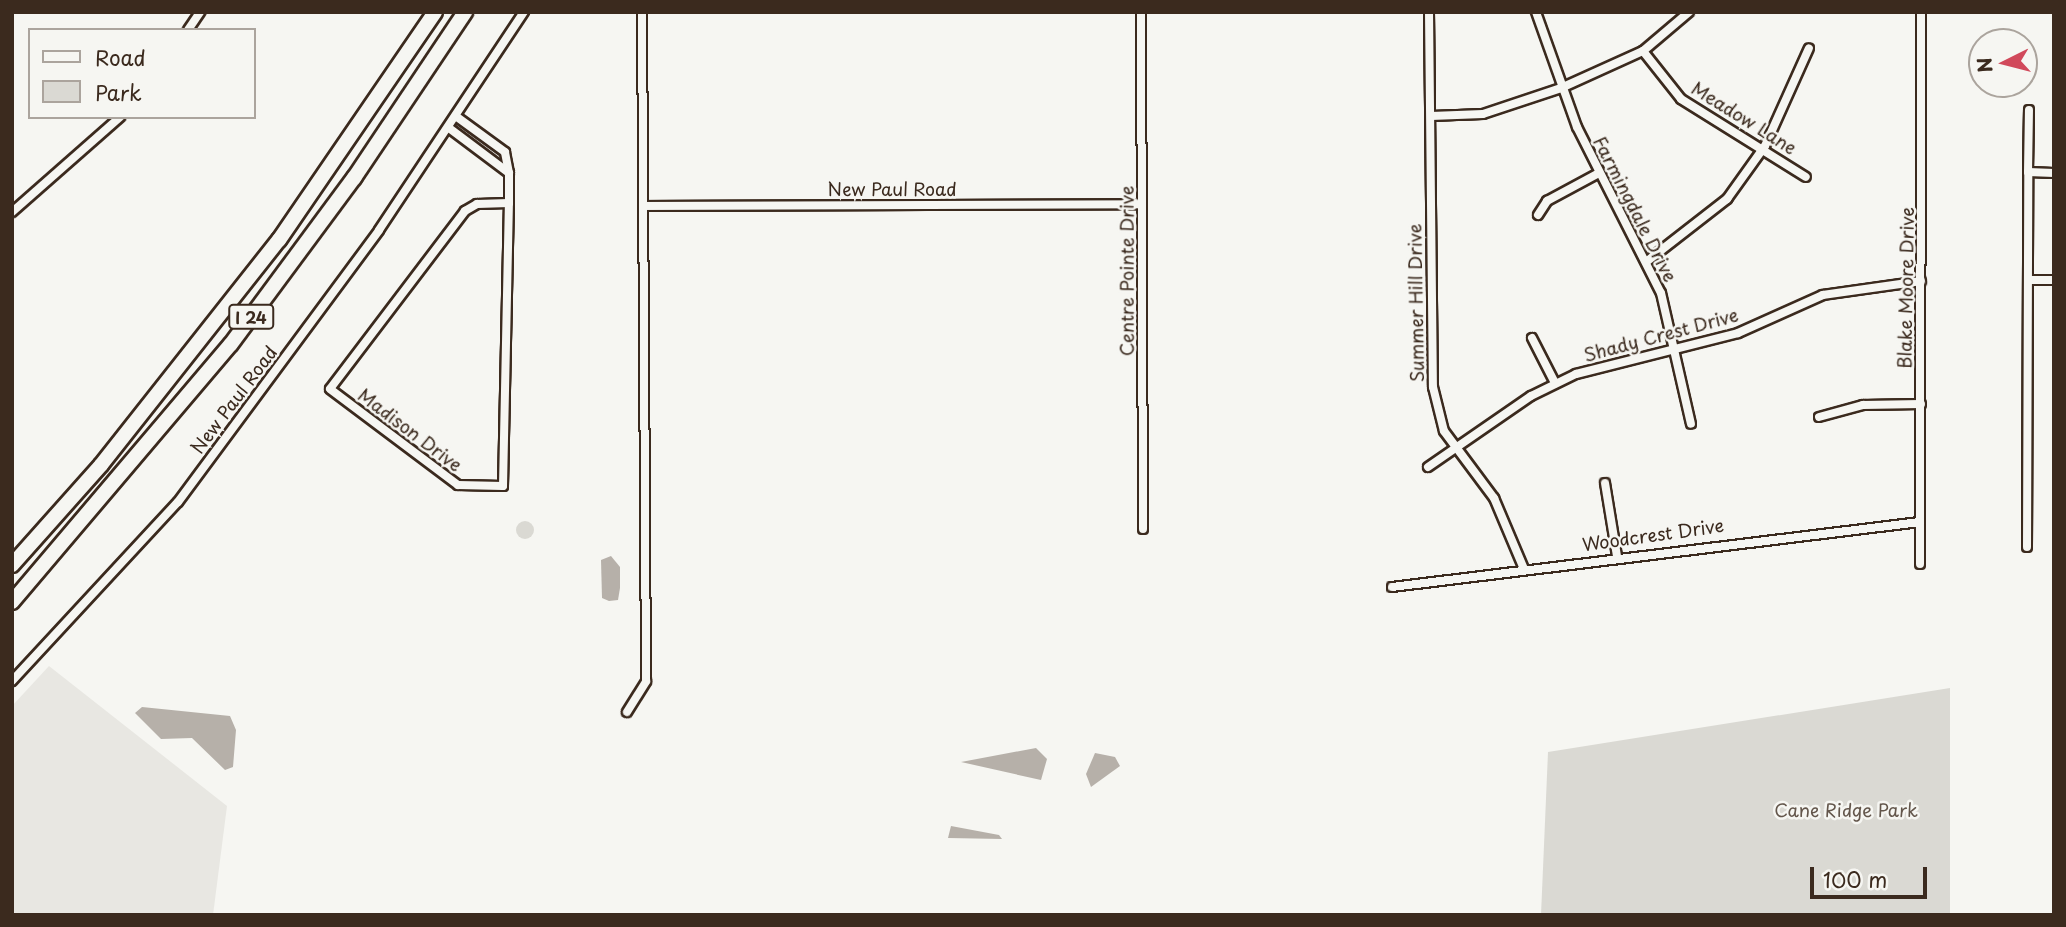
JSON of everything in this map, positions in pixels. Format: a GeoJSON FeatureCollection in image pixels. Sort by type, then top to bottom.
{"type":"FeatureCollection","features":[{"type":"Feature","properties":{"kind":"highway","name":"I 24"},"geometry":{"type":"LineString","coordinates":[[12,565],[118,444],[279,240],[435,12]]}},
{"type":"Feature","properties":{"kind":"highway","name":"I 24"},"geometry":{"type":"LineString","coordinates":[[12,603],[231,344],[354,178],[465,12]]}},
{"type":"Feature","properties":{"kind":"street"},"geometry":{"type":"LineString","coordinates":[[189,28],[200,12]]}},
{"type":"Feature","properties":{"kind":"street","name":"New Paul Road"},"geometry":{"type":"LineString","coordinates":[[12,681],[169,513],[457,117],[524,12]]}},
{"type":"Feature","properties":{"kind":"street"},"geometry":{"type":"LineString","coordinates":[[627,712],[646,681],[642,12]]}},
{"type":"Feature","properties":{"kind":"street","name":"Centre Pointe Drive"},"geometry":{"type":"LineString","coordinates":[[1141,12],[1143,529]]}},
{"type":"Feature","properties":{"kind":"street","name":"Summer Hill Drive"},"geometry":{"type":"LineString","coordinates":[[1429,12],[1433,387],[1454,446],[1499,506],[1524,569]]}},
{"type":"Feature","properties":{"kind":"street","name":"Farmingdale Drive"},"geometry":{"type":"LineString","coordinates":[[1536,12],[1561,88],[1599,173],[1646,262],[1675,349],[1691,424]]}},
{"type":"Feature","properties":{"kind":"street","name":"Blake Moore Drive"},"geometry":{"type":"LineString","coordinates":[[1920,565],[1921,12]]}},
{"type":"Feature","properties":{"kind":"street"},"geometry":{"type":"LineString","coordinates":[[1431,116],[1483,114],[1561,88],[1643,51],[1683,14]]}},
{"type":"Feature","properties":{"kind":"street"},"geometry":{"type":"LineString","coordinates":[[1646,262],[1706,222],[1765,146],[1809,48]]}},
{"type":"Feature","properties":{"kind":"street","name":"Meadow Lane"},"geometry":{"type":"LineString","coordinates":[[1643,51],[1681,99],[1765,146],[1806,177]]}},
{"type":"Feature","properties":{"kind":"street"},"geometry":{"type":"LineString","coordinates":[[2026,547],[2029,110]]}},
{"type":"Feature","properties":{"kind":"street","name":"Madison Drive"},"geometry":{"type":"LineString","coordinates":[[457,117],[505,152],[509,173],[509,203],[503,485],[458,485],[330,388],[465,211],[477,204],[509,203]]}},
{"type":"Feature","properties":{"kind":"street"},"geometry":{"type":"LineString","coordinates":[[12,212],[118,119]]}},
{"type":"Feature","properties":{"kind":"street"},"geometry":{"type":"LineString","coordinates":[[449,128],[478,147],[509,173]]}},
{"type":"Feature","properties":{"kind":"street"},"geometry":{"type":"LineString","coordinates":[[478,147],[485,137]]}},
{"type":"Feature","properties":{"kind":"street"},"geometry":{"type":"LineString","coordinates":[[2028,172],[2054,173]]}},
{"type":"Feature","properties":{"kind":"street"},"geometry":{"type":"LineString","coordinates":[[1538,215],[1547,201],[1599,173]]}},
{"type":"Feature","properties":{"kind":"street","name":"New Paul Road"},"geometry":{"type":"LineString","coordinates":[[643,206],[1142,204]]}},
{"type":"Feature","properties":{"kind":"street"},"geometry":{"type":"LineString","coordinates":[[2028,280],[2054,280]]}},
{"type":"Feature","properties":{"kind":"street","name":"Shady Crest Drive"},"geometry":{"type":"LineString","coordinates":[[1428,467],[1454,446],[1555,383],[1738,333],[1822,295],[1922,281]]}},
{"type":"Feature","properties":{"kind":"street"},"geometry":{"type":"LineString","coordinates":[[1532,338],[1555,383]]}},
{"type":"Feature","properties":{"kind":"street"},"geometry":{"type":"LineString","coordinates":[[1819,417],[1863,405],[1921,404]]}},
{"type":"Feature","properties":{"kind":"street"},"geometry":{"type":"LineString","coordinates":[[1605,483],[1617,556]]}},
{"type":"Feature","properties":{"kind":"street","name":"Woodcrest Drive"},"geometry":{"type":"LineString","coordinates":[[1392,587],[1617,556],[1920,522]]}},
{"type":"Feature","properties":{"kind":"shaded area"},"geometry":{"type":"Polygon","coordinates":[[[611,556],[620,567],[620,588],[618,600],[609,601],[602,598],[601,560],[611,556]]]}},
{"type":"Feature","properties":{"kind":"shaded area"},"geometry":{"type":"Polygon","coordinates":[[[49,666],[227,806],[213,915],[12,915],[12,706],[49,666]]]}},
{"type":"Feature","properties":{"kind":"shaded area"},"geometry":{"type":"Polygon","coordinates":[[[142,707],[230,716],[236,730],[233,767],[225,770],[192,738],[161,739],[135,713],[142,707]]]}},
{"type":"Feature","properties":{"kind":"shaded area"},"geometry":{"type":"Polygon","coordinates":[[[1036,748],[1047,759],[1041,780],[961,762],[1036,748]]]}},
{"type":"Feature","properties":{"kind":"shaded area"},"geometry":{"type":"Polygon","coordinates":[[[1095,753],[1115,757],[1120,766],[1091,787],[1086,774],[1095,753]]]}},
{"type":"Feature","properties":{"kind":"shaded area"},"geometry":{"type":"Polygon","coordinates":[[[951,826],[999,835],[1002,839],[948,838],[951,826]]]}},
{"type":"Feature","properties":{"kind":"green space"},"geometry":{"type":"Polygon","coordinates":[[[525,521],[531,524],[534,530],[531,536],[525,539],[519,536],[516,530],[519,524],[525,521]]]}},
{"type":"Feature","properties":{"kind":"green space","name":"Cane Ridge Park"},"geometry":{"type":"Polygon","coordinates":[[[1950,688],[1950,915],[1541,915],[1548,752],[1950,688]]]}}]}
